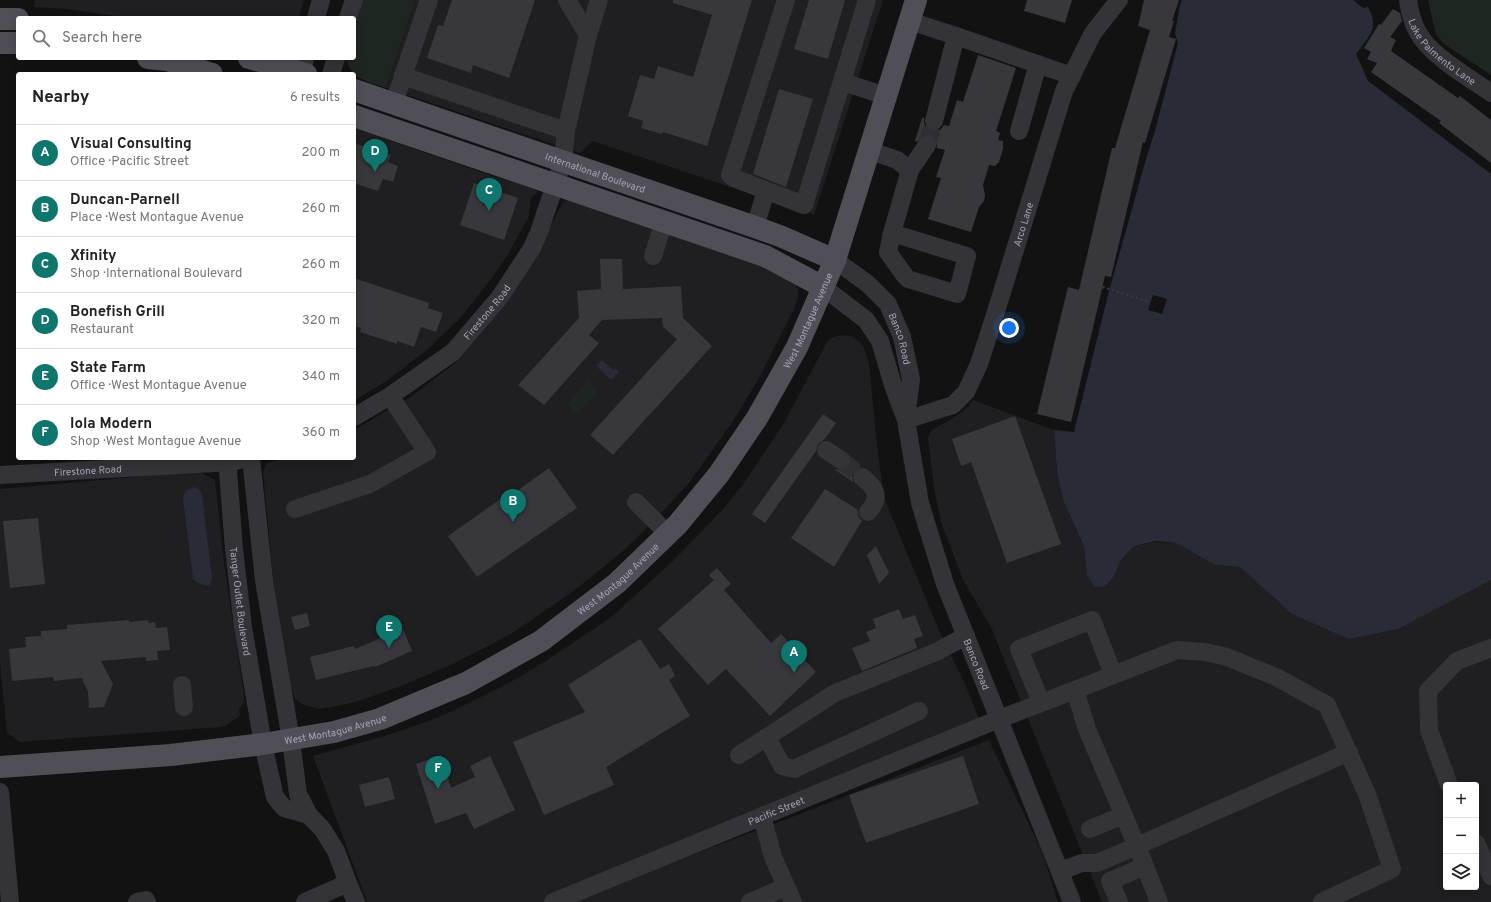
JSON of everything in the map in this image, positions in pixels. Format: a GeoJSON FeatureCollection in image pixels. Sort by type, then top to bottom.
{"type":"FeatureCollection","features":[{"type":"Feature","properties":{"kind":"main road","name":"West Montague Avenue"},"geometry":{"type":"LineString","coordinates":[[0,767],[173,754],[263,744],[334,732],[380,719],[466,683],[541,641],[617,583],[678,524],[719,474],[757,418],[797,347],[835,260],[868,150],[916,0]]}},
{"type":"Feature","properties":{"kind":"main road"},"geometry":{"type":"LineString","coordinates":[[0,19],[16,19]]}},
{"type":"Feature","properties":{"kind":"main road"},"geometry":{"type":"LineString","coordinates":[[0,43],[16,43]]}},
{"type":"Feature","properties":{"kind":"main road"},"geometry":{"type":"LineString","coordinates":[[166,60],[205,72]]}},
{"type":"Feature","properties":{"kind":"main road"},"geometry":{"type":"LineString","coordinates":[[258,60],[303,70]]}},
{"type":"Feature","properties":{"kind":"main road","name":"International Boulevard"},"geometry":{"type":"LineString","coordinates":[[356,91],[755,227],[780,236],[835,260]]}},
{"type":"Feature","properties":{"kind":"main road"},"geometry":{"type":"LineString","coordinates":[[356,117],[766,256],[823,287]]}},
{"type":"Feature","properties":{"kind":"street"},"geometry":{"type":"LineString","coordinates":[[317,16],[321,0]]}},
{"type":"Feature","properties":{"kind":"street"},"geometry":{"type":"LineString","coordinates":[[349,16],[354,0]]}},
{"type":"Feature","properties":{"kind":"street"},"geometry":{"type":"LineString","coordinates":[[394,103],[429,0]]}},
{"type":"Feature","properties":{"kind":"street"},"geometry":{"type":"LineString","coordinates":[[567,0],[588,35]]}},
{"type":"Feature","properties":{"kind":"street","name":"Firestone Road"},"geometry":{"type":"LineString","coordinates":[[356,416],[390,396],[452,352],[500,297],[532,248],[539,232],[563,161],[566,131],[588,35],[599,0]]}},
{"type":"Feature","properties":{"kind":"street"},"geometry":{"type":"LineString","coordinates":[[786,0],[730,175],[766,191],[804,205],[867,0]]}},
{"type":"Feature","properties":{"kind":"street","name":"Arco Lane"},"geometry":{"type":"LineString","coordinates":[[906,420],[953,405],[966,392],[980,364],[1064,91],[1093,33],[1119,0]]}},
{"type":"Feature","properties":{"kind":"street","name":"Lake Palmento Lane"},"geometry":{"type":"LineString","coordinates":[[1408,0],[1414,24],[1423,41],[1442,58],[1491,93]]}},
{"type":"Feature","properties":{"kind":"street"},"geometry":{"type":"LineString","coordinates":[[910,21],[1072,76]]}},
{"type":"Feature","properties":{"kind":"street"},"geometry":{"type":"LineString","coordinates":[[934,122],[956,36]]}},
{"type":"Feature","properties":{"kind":"street"},"geometry":{"type":"LineString","coordinates":[[332,72],[335,60]]}},
{"type":"Feature","properties":{"kind":"street"},"geometry":{"type":"LineString","coordinates":[[1019,130],[1038,64]]}},
{"type":"Feature","properties":{"kind":"street"},"geometry":{"type":"LineString","coordinates":[[403,76],[566,131]]}},
{"type":"Feature","properties":{"kind":"street"},"geometry":{"type":"LineString","coordinates":[[843,82],[886,96]]}},
{"type":"Feature","properties":{"kind":"street"},"geometry":{"type":"LineString","coordinates":[[892,233],[910,170],[927,145]]}},
{"type":"Feature","properties":{"kind":"street"},"geometry":{"type":"LineString","coordinates":[[868,150],[897,160],[910,170]]}},
{"type":"Feature","properties":{"kind":"street"},"geometry":{"type":"LineString","coordinates":[[755,227],[766,191]]}},
{"type":"Feature","properties":{"kind":"street"},"geometry":{"type":"LineString","coordinates":[[653,256],[664,221]]}},
{"type":"Feature","properties":{"kind":"street","name":"Banco Road"},"geometry":{"type":"LineString","coordinates":[[835,260],[868,284],[888,304],[902,336],[911,379],[906,420]]}},
{"type":"Feature","properties":{"kind":"street","name":"Banco Road"},"geometry":{"type":"LineString","coordinates":[[823,287],[866,320],[880,341],[893,385],[906,420],[920,503],[945,584],[1072,902]]}},
{"type":"Feature","properties":{"kind":"street"},"geometry":{"type":"LineString","coordinates":[[295,509],[370,484],[427,452],[390,396]]}},
{"type":"Feature","properties":{"kind":"street"},"geometry":{"type":"LineString","coordinates":[[826,450],[841,460]]}},
{"type":"Feature","properties":{"kind":"street","name":"Firestone Road"},"geometry":{"type":"LineString","coordinates":[[0,475],[227,460]]}},
{"type":"Feature","properties":{"kind":"street","name":"Tanger Outlet Boulevard"},"geometry":{"type":"LineString","coordinates":[[227,460],[234,549],[243,627],[263,744],[275,798],[284,808],[309,815]]}},
{"type":"Feature","properties":{"kind":"street"},"geometry":{"type":"LineString","coordinates":[[252,460],[264,580],[291,740],[298,794],[309,815],[323,830],[336,851],[356,902]]}},
{"type":"Feature","properties":{"kind":"street"},"geometry":{"type":"LineString","coordinates":[[862,477],[874,487],[876,495],[875,502],[868,512]]}},
{"type":"Feature","properties":{"kind":"street"},"geometry":{"type":"LineString","coordinates":[[636,502],[668,534]]}},
{"type":"Feature","properties":{"kind":"street"},"geometry":{"type":"LineString","coordinates":[[1041,702],[1019,649],[1092,620],[1113,674]]}},
{"type":"Feature","properties":{"kind":"street"},"geometry":{"type":"LineString","coordinates":[[739,755],[835,693],[936,652],[966,636]]}},
{"type":"Feature","properties":{"kind":"street"},"geometry":{"type":"LineString","coordinates":[[1448,782],[1429,730],[1428,691],[1457,661],[1491,648]]}},
{"type":"Feature","properties":{"kind":"street","name":"Pacific Street"},"geometry":{"type":"LineString","coordinates":[[553,902],[1041,702],[1177,650],[1205,652],[1227,657],[1276,677],[1327,705],[1367,794],[1392,870],[1322,902]]}},
{"type":"Feature","properties":{"kind":"street"},"geometry":{"type":"LineString","coordinates":[[182,685],[184,707]]}},
{"type":"Feature","properties":{"kind":"street"},"geometry":{"type":"LineString","coordinates":[[1075,690],[1087,729],[1135,841],[1159,902]]}},
{"type":"Feature","properties":{"kind":"street"},"geometry":{"type":"LineString","coordinates":[[767,737],[782,766],[794,769],[918,711]]}},
{"type":"Feature","properties":{"kind":"street"},"geometry":{"type":"LineString","coordinates":[[1060,871],[1082,863],[1089,854],[1172,830],[1349,752]]}},
{"type":"Feature","properties":{"kind":"street"},"geometry":{"type":"LineString","coordinates":[[0,792],[10,902]]}},
{"type":"Feature","properties":{"kind":"street"},"geometry":{"type":"LineString","coordinates":[[1090,829],[1124,815]]}},
{"type":"Feature","properties":{"kind":"street"},"geometry":{"type":"LineString","coordinates":[[750,902],[789,894],[772,857],[762,816]]}},
{"type":"Feature","properties":{"kind":"street"},"geometry":{"type":"LineString","coordinates":[[1479,850],[1491,876]]}},
{"type":"Feature","properties":{"kind":"street"},"geometry":{"type":"LineString","coordinates":[[1119,902],[1110,881],[1145,866]]}},
{"type":"Feature","properties":{"kind":"street"},"geometry":{"type":"LineString","coordinates":[[305,902],[348,884]]}},
{"type":"Feature","properties":{"kind":"street"},"geometry":{"type":"LineString","coordinates":[[137,902],[146,900],[147,902]]}},
{"type":"Feature","properties":{"kind":"path"},"geometry":{"type":"LineString","coordinates":[[1093,284],[1150,302]]}},
{"type":"Feature","properties":{"kind":"shaded area"},"geometry":{"type":"Polygon","coordinates":[[[35,0],[304,0],[300,16],[116,16],[66,9],[34,7],[35,0]]]}},
{"type":"Feature","properties":{"kind":"shaded area"},"geometry":{"type":"Polygon","coordinates":[[[363,0],[415,0],[386,88],[361,79],[356,75],[356,72],[352,71],[349,65],[348,60],[356,60],[356,24],[363,0]]]}},
{"type":"Feature","properties":{"kind":"shaded area"},"geometry":{"type":"Polygon","coordinates":[[[415,0],[883,0],[814,215],[592,141],[580,153],[386,88],[415,0]]]}},
{"type":"Feature","properties":{"kind":"shaded area"},"geometry":{"type":"Polygon","coordinates":[[[1182,0],[1353,0],[1363,8],[1368,7],[1373,21],[1373,27],[1369,37],[1356,54],[1368,81],[1491,174],[1491,580],[1398,629],[1349,639],[1292,614],[1240,567],[1215,565],[1176,543],[1156,541],[1134,546],[1120,561],[1114,576],[1106,586],[1095,587],[1087,576],[1084,546],[1063,500],[1057,472],[1054,430],[1074,432],[1109,291],[1155,131],[1178,43],[1175,33],[1182,0]]]}},
{"type":"Feature","properties":{"kind":"shaded area"},"geometry":{"type":"Polygon","coordinates":[[[1428,0],[1491,0],[1491,75],[1444,44],[1436,35],[1428,0]]]}},
{"type":"Feature","properties":{"kind":"shaded area"},"geometry":{"type":"Polygon","coordinates":[[[356,129],[501,179],[529,185],[538,192],[531,197],[529,216],[507,256],[462,316],[428,349],[388,380],[356,400],[356,129]]]}},
{"type":"Feature","properties":{"kind":"shaded area"},"geometry":{"type":"Polygon","coordinates":[[[569,199],[767,265],[795,283],[798,289],[798,297],[794,309],[758,380],[733,421],[689,483],[652,523],[625,549],[571,593],[511,634],[455,663],[401,686],[359,701],[332,707],[318,709],[302,704],[295,699],[291,687],[273,577],[263,472],[267,463],[278,460],[356,460],[356,429],[412,396],[455,363],[535,256],[563,202],[569,199]]]}},
{"type":"Feature","properties":{"kind":"shaded area"},"geometry":{"type":"Polygon","coordinates":[[[837,336],[851,336],[860,342],[864,348],[869,363],[878,455],[884,495],[889,510],[941,635],[966,686],[982,726],[553,902],[367,902],[313,756],[388,735],[432,720],[450,712],[507,684],[538,666],[610,618],[673,561],[723,509],[744,483],[784,423],[827,342],[837,336]]]}},
{"type":"Feature","properties":{"kind":"shaded area"},"geometry":{"type":"Polygon","coordinates":[[[602,360],[613,370],[616,369],[619,372],[611,380],[596,366],[602,360]]]}},
{"type":"Feature","properties":{"kind":"shaded area"},"geometry":{"type":"Polygon","coordinates":[[[588,381],[598,391],[577,414],[567,404],[588,381]]]}},
{"type":"Feature","properties":{"kind":"shaded area"},"geometry":{"type":"Polygon","coordinates":[[[973,400],[1054,430],[1057,472],[1063,500],[1084,546],[1087,576],[1114,576],[1119,561],[1134,546],[1154,542],[1176,543],[1215,565],[1240,567],[1292,614],[1456,598],[1491,580],[1491,902],[1102,902],[991,627],[963,580],[941,522],[934,488],[928,438],[932,430],[967,408],[973,400]]]}},
{"type":"Feature","properties":{"kind":"shaded area"},"geometry":{"type":"Polygon","coordinates":[[[202,473],[215,480],[224,563],[244,695],[244,702],[239,709],[240,716],[222,727],[20,742],[7,733],[0,663],[0,489],[168,474],[202,473]]]}},
{"type":"Feature","properties":{"kind":"shaded area"},"geometry":{"type":"Polygon","coordinates":[[[195,487],[200,490],[202,495],[212,577],[210,585],[200,584],[193,578],[183,498],[187,490],[195,487]]]}},
{"type":"Feature","properties":{"kind":"shaded area"},"geometry":{"type":"Polygon","coordinates":[[[989,740],[1042,852],[1058,902],[567,902],[787,819],[989,740]]]}},
{"type":"Feature","properties":{"kind":"pier"},"geometry":{"type":"Polygon","coordinates":[[[1153,295],[1167,299],[1162,314],[1148,310],[1153,295]]]}},
{"type":"Feature","properties":{"kind":"building"},"geometry":{"type":"Polygon","coordinates":[[[452,0],[535,0],[509,78],[473,65],[471,73],[427,58],[438,25],[443,26],[452,0]]]}},
{"type":"Feature","properties":{"kind":"building"},"geometry":{"type":"Polygon","coordinates":[[[673,0],[752,0],[707,146],[663,132],[662,134],[641,128],[643,121],[628,116],[640,75],[654,79],[658,66],[693,77],[712,15],[673,3],[673,0]]]}},
{"type":"Feature","properties":{"kind":"building"},"geometry":{"type":"Polygon","coordinates":[[[809,0],[845,0],[828,59],[794,49],[809,0]]]}},
{"type":"Feature","properties":{"kind":"building"},"geometry":{"type":"Polygon","coordinates":[[[1027,0],[1072,0],[1065,23],[1024,11],[1027,0]]]}},
{"type":"Feature","properties":{"kind":"building"},"geometry":{"type":"Polygon","coordinates":[[[1144,0],[1179,0],[1172,21],[1174,21],[1169,37],[1176,39],[1145,143],[1143,142],[1111,277],[1105,276],[1071,422],[1037,414],[1068,287],[1079,290],[1112,148],[1115,148],[1150,30],[1138,26],[1144,0]]]}},
{"type":"Feature","properties":{"kind":"building"},"geometry":{"type":"Polygon","coordinates":[[[1393,9],[1400,13],[1402,21],[1390,37],[1396,40],[1391,51],[1458,98],[1460,96],[1491,120],[1491,163],[1439,123],[1441,121],[1371,72],[1377,63],[1367,59],[1371,52],[1364,48],[1379,24],[1381,25],[1393,9]]]}},
{"type":"Feature","properties":{"kind":"building"},"geometry":{"type":"Polygon","coordinates":[[[978,55],[1016,68],[996,131],[1000,133],[998,140],[1003,141],[1003,149],[999,162],[995,166],[989,165],[983,185],[985,195],[984,201],[979,207],[971,232],[928,219],[941,178],[936,177],[945,150],[937,148],[936,140],[928,135],[922,136],[917,142],[915,141],[922,118],[924,118],[926,128],[931,131],[937,131],[944,125],[949,126],[957,100],[963,102],[978,55]]]}},
{"type":"Feature","properties":{"kind":"building"},"geometry":{"type":"Polygon","coordinates":[[[779,89],[813,99],[786,187],[753,174],[779,89]]]}},
{"type":"Feature","properties":{"kind":"building"},"geometry":{"type":"Polygon","coordinates":[[[356,144],[391,155],[388,162],[398,166],[393,182],[383,179],[378,191],[356,184],[356,144]]]}},
{"type":"Feature","properties":{"kind":"building"},"geometry":{"type":"Polygon","coordinates":[[[474,183],[518,198],[504,240],[460,225],[474,183]]]}},
{"type":"Feature","properties":{"kind":"building"},"geometry":{"type":"Polygon","coordinates":[[[600,259],[622,259],[623,289],[681,286],[683,318],[712,346],[613,455],[590,435],[677,339],[663,327],[662,318],[602,320],[589,335],[599,343],[544,405],[518,385],[579,318],[577,291],[601,289],[600,259]]]}},
{"type":"Feature","properties":{"kind":"building"},"geometry":{"type":"Polygon","coordinates":[[[356,279],[429,303],[428,308],[443,313],[436,332],[421,327],[414,347],[397,341],[397,344],[360,332],[361,328],[356,327],[356,279]]]}},
{"type":"Feature","properties":{"kind":"building"},"geometry":{"type":"Polygon","coordinates":[[[823,414],[836,423],[824,440],[818,444],[816,451],[765,523],[752,514],[823,414]]]}},
{"type":"Feature","properties":{"kind":"building"},"geometry":{"type":"Polygon","coordinates":[[[1015,416],[1061,544],[1007,563],[971,462],[961,466],[952,439],[1015,416]]]}},
{"type":"Feature","properties":{"kind":"building"},"geometry":{"type":"Polygon","coordinates":[[[851,461],[860,467],[854,471],[852,476],[853,482],[834,469],[845,470],[851,461]]]}},
{"type":"Feature","properties":{"kind":"building"},"geometry":{"type":"Polygon","coordinates":[[[549,468],[577,508],[477,577],[448,536],[502,498],[504,500],[549,468]]]}},
{"type":"Feature","properties":{"kind":"building"},"geometry":{"type":"Polygon","coordinates":[[[825,489],[858,510],[858,516],[862,521],[834,567],[791,538],[825,489]]]}},
{"type":"Feature","properties":{"kind":"building"},"geometry":{"type":"Polygon","coordinates":[[[38,518],[45,584],[10,588],[3,521],[38,518]]]}},
{"type":"Feature","properties":{"kind":"building"},"geometry":{"type":"Polygon","coordinates":[[[876,546],[889,573],[879,584],[867,555],[876,546]]]}},
{"type":"Feature","properties":{"kind":"building"},"geometry":{"type":"Polygon","coordinates":[[[717,568],[731,584],[724,590],[771,643],[781,634],[816,672],[770,716],[726,669],[708,685],[658,629],[714,580],[709,575],[717,568]]]}},
{"type":"Feature","properties":{"kind":"building"},"geometry":{"type":"Polygon","coordinates":[[[899,609],[903,619],[915,615],[923,636],[914,639],[917,648],[862,671],[852,648],[870,641],[866,632],[876,628],[873,619],[899,609]]]}},
{"type":"Feature","properties":{"kind":"building"},"geometry":{"type":"Polygon","coordinates":[[[307,613],[310,626],[295,630],[291,617],[307,613]]]}},
{"type":"Feature","properties":{"kind":"building"},"geometry":{"type":"Polygon","coordinates":[[[129,620],[129,622],[148,620],[149,623],[155,622],[156,628],[167,627],[170,650],[157,651],[158,660],[146,661],[146,657],[101,661],[113,684],[104,707],[89,708],[88,692],[82,678],[54,681],[53,677],[12,681],[9,649],[26,647],[25,637],[41,636],[41,631],[67,629],[67,625],[129,620]]]}},
{"type":"Feature","properties":{"kind":"building"},"geometry":{"type":"Polygon","coordinates":[[[403,629],[412,651],[375,667],[316,680],[310,657],[354,646],[355,649],[403,629]]]}},
{"type":"Feature","properties":{"kind":"building"},"geometry":{"type":"Polygon","coordinates":[[[640,639],[660,669],[669,664],[675,676],[669,680],[690,716],[606,767],[614,785],[544,815],[513,742],[585,712],[568,685],[640,639]]]}},
{"type":"Feature","properties":{"kind":"building"},"geometry":{"type":"Polygon","coordinates":[[[441,755],[451,788],[475,777],[470,766],[490,756],[515,810],[474,829],[466,813],[435,824],[416,764],[441,755]]]}},
{"type":"Feature","properties":{"kind":"building"},"geometry":{"type":"Polygon","coordinates":[[[963,756],[979,804],[866,843],[849,795],[963,756]]]}},
{"type":"Feature","properties":{"kind":"building"},"geometry":{"type":"Polygon","coordinates":[[[389,777],[395,799],[365,807],[359,785],[389,777]]]}},
{"type":"Feature","properties":{"kind":"tunnel"},"geometry":{"type":"LineString","coordinates":[[927,145],[934,121]]}},
{"type":"Feature","properties":{"kind":"tunnel"},"geometry":{"type":"LineString","coordinates":[[841,460],[862,477]]}},
{"type":"Feature","properties":{"kind":"place","name":"Bonefish Grill"},"geometry":{"type":"Point","coordinates":[375,172]}},
{"type":"Feature","properties":{"kind":"place","name":"Xfinity"},"geometry":{"type":"Point","coordinates":[489,211]}},
{"type":"Feature","properties":{"kind":"place","name":"Duncan-Parnell"},"geometry":{"type":"Point","coordinates":[513,522]}},
{"type":"Feature","properties":{"kind":"place","name":"State Farm"},"geometry":{"type":"Point","coordinates":[389,648]}},
{"type":"Feature","properties":{"kind":"place","name":"Visual Consulting"},"geometry":{"type":"Point","coordinates":[794,673]}},
{"type":"Feature","properties":{"kind":"place","name":"Iola Modern"},"geometry":{"type":"Point","coordinates":[438,789]}}]}
